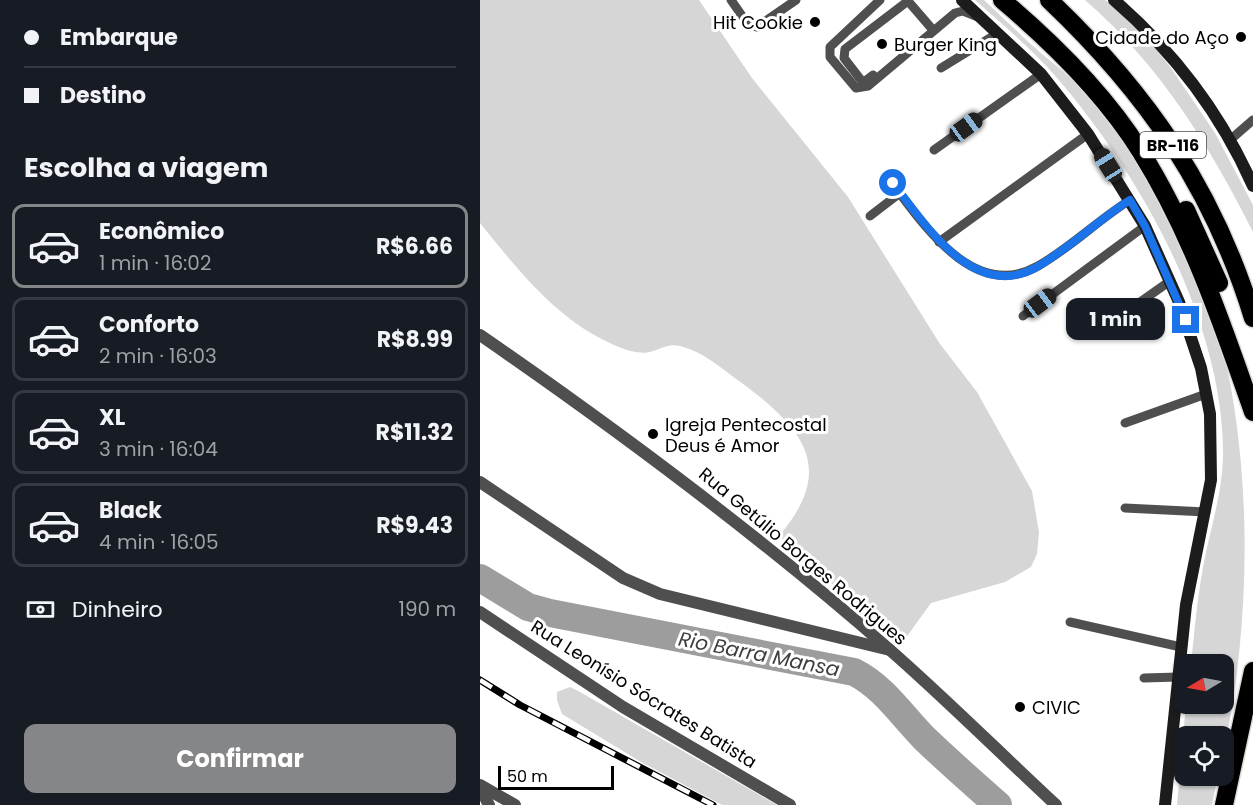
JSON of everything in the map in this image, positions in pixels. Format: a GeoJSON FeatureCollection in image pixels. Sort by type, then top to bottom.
{"type":"FeatureCollection","features":[{"type":"Feature","properties":{"kind":"highway","name":"BR-116"},"geometry":{"type":"LineString","coordinates":[[1002,0],[1029,23],[1100,96],[1141,151],[1203,274],[1253,412]]}},
{"type":"Feature","properties":{"kind":"highway","name":"BR-116"},"geometry":{"type":"LineString","coordinates":[[1020,0],[1104,83],[1141,131],[1165,170],[1208,255],[1224,294],[1253,398]]}},
{"type":"Feature","properties":{"kind":"highway","name":"BR-116"},"geometry":{"type":"LineString","coordinates":[[1049,0],[1130,84],[1185,161],[1231,254],[1253,318]]}},
{"type":"Feature","properties":{"kind":"highway","name":"BR-116"},"geometry":{"type":"LineString","coordinates":[[1205,199],[1246,266],[1253,285]]}},
{"type":"Feature","properties":{"kind":"highway"},"geometry":{"type":"LineString","coordinates":[[1224,805],[1253,670]]}},
{"type":"Feature","properties":{"kind":"main road"},"geometry":{"type":"LineString","coordinates":[[962,0],[1041,74],[1088,134],[1145,226],[1170,280],[1193,339],[1206,394],[1212,451],[1211,480],[1186,605],[1181,654]]}},
{"type":"Feature","properties":{"kind":"main road"},"geometry":{"type":"LineString","coordinates":[[1114,0],[1184,70],[1230,140],[1253,186]]}},
{"type":"Feature","properties":{"kind":"main road"},"geometry":{"type":"LineString","coordinates":[[1165,805],[1174,714]]}},
{"type":"Feature","properties":{"kind":"street","name":"Rua Getúlio Borges Rodrigues"},"geometry":{"type":"LineString","coordinates":[[480,335],[649,454],[890,650],[1056,805]]}},
{"type":"Feature","properties":{"kind":"street"},"geometry":{"type":"LineString","coordinates":[[480,482],[623,578],[660,594],[890,650]]}},
{"type":"Feature","properties":{"kind":"street","name":"Rua Leonísio Sócrates Batista"},"geometry":{"type":"LineString","coordinates":[[480,612],[623,707],[790,805]]}},
{"type":"Feature","properties":{"kind":"street"},"geometry":{"type":"LineString","coordinates":[[480,787],[489,805]]}},
{"type":"Feature","properties":{"kind":"street"},"geometry":{"type":"LineString","coordinates":[[480,787],[515,805]]}},
{"type":"Feature","properties":{"kind":"lane"},"geometry":{"type":"LineString","coordinates":[[731,0],[747,23],[757,27],[796,0]]}},
{"type":"Feature","properties":{"kind":"lane"},"geometry":{"type":"LineString","coordinates":[[880,0],[832,42],[830,57],[852,85],[862,88],[868,86],[933,30],[960,11],[984,19]]}},
{"type":"Feature","properties":{"kind":"lane"},"geometry":{"type":"LineString","coordinates":[[907,53],[863,81],[843,55],[845,49],[908,1],[933,30]]}},
{"type":"Feature","properties":{"kind":"lane"},"geometry":{"type":"LineString","coordinates":[[941,68],[998,33]]}},
{"type":"Feature","properties":{"kind":"lane"},"geometry":{"type":"LineString","coordinates":[[934,150],[1041,74]]}},
{"type":"Feature","properties":{"kind":"lane"},"geometry":{"type":"LineString","coordinates":[[1230,140],[1253,120]]}},
{"type":"Feature","properties":{"kind":"lane"},"geometry":{"type":"LineString","coordinates":[[939,242],[1088,134]]}},
{"type":"Feature","properties":{"kind":"lane"},"geometry":{"type":"LineString","coordinates":[[885,174],[939,242],[956,257],[973,267],[1000,274],[1020,273],[1042,263],[1130,200]]}},
{"type":"Feature","properties":{"kind":"lane"},"geometry":{"type":"LineString","coordinates":[[870,216],[900,193]]}},
{"type":"Feature","properties":{"kind":"lane"},"geometry":{"type":"LineString","coordinates":[[1023,316],[1145,226]]}},
{"type":"Feature","properties":{"kind":"lane"},"geometry":{"type":"LineString","coordinates":[[1136,305],[1170,280]]}},
{"type":"Feature","properties":{"kind":"lane"},"geometry":{"type":"LineString","coordinates":[[1125,423],[1206,394]]}},
{"type":"Feature","properties":{"kind":"lane"},"geometry":{"type":"LineString","coordinates":[[1125,508],[1206,512]]}},
{"type":"Feature","properties":{"kind":"lane"},"geometry":{"type":"LineString","coordinates":[[1070,622],[1182,647]]}},
{"type":"Feature","properties":{"kind":"lane"},"geometry":{"type":"LineString","coordinates":[[1144,678],[1174,677]]}},
{"type":"Feature","properties":{"kind":"shaded area"},"geometry":{"type":"Polygon","coordinates":[[[480,0],[699,0],[752,78],[848,197],[940,344],[977,392],[1032,491],[1039,532],[1037,554],[1031,567],[1005,582],[931,603],[900,646],[779,536],[797,511],[806,489],[809,469],[805,450],[795,432],[780,415],[711,360],[696,352],[676,345],[644,353],[616,346],[564,314],[534,286],[480,223],[480,0]]]}},
{"type":"Feature","properties":{"kind":"shaded area"},"geometry":{"type":"Polygon","coordinates":[[[975,0],[984,0],[1082,88],[1113,121],[1131,147],[1154,189],[1201,282],[1214,313],[1227,366],[1242,475],[1244,587],[1234,690],[1234,654],[1192,654],[1201,580],[1217,505],[1223,458],[1220,408],[1210,357],[1194,306],[1173,255],[1119,160],[1089,117],[1057,78],[1018,38],[975,0]]]}},
{"type":"Feature","properties":{"kind":"shaded area"},"geometry":{"type":"Polygon","coordinates":[[[1085,0],[1105,0],[1111,4],[1152,44],[1171,68],[1215,133],[1253,205],[1253,232],[1219,168],[1181,108],[1136,51],[1085,0]]]}},
{"type":"Feature","properties":{"kind":"shaded area"},"geometry":{"type":"Polygon","coordinates":[[[570,687],[777,805],[722,805],[641,762],[562,714],[557,692],[570,687]]]}},
{"type":"Feature","properties":{"kind":"shaded area"},"geometry":{"type":"Polygon","coordinates":[[[1185,714],[1230,714],[1228,726],[1184,726],[1185,714]]]}},
{"type":"Feature","properties":{"kind":"shaded area"},"geometry":{"type":"Polygon","coordinates":[[[1179,786],[1216,786],[1212,805],[1177,805],[1179,786]]]}},
{"type":"Feature","properties":{"kind":"waterway","name":"Rio Barra Mansa"},"geometry":{"type":"LineString","coordinates":[[480,578],[528,607],[550,613],[854,672],[884,694],[925,739],[998,805]]}},
{"type":"Feature","properties":{"kind":"railway"},"geometry":{"type":"LineString","coordinates":[[480,680],[520,705],[713,805]]}},
{"type":"Feature","properties":{"kind":"place","name":"Hit Cookie"},"geometry":{"type":"Point","coordinates":[815,22]}},
{"type":"Feature","properties":{"kind":"place","name":"Cidade do Aço"},"geometry":{"type":"Point","coordinates":[1241,37]}},
{"type":"Feature","properties":{"kind":"place","name":"Burger King"},"geometry":{"type":"Point","coordinates":[882,44]}},
{"type":"Feature","properties":{"kind":"place","name":"Igreja Pentecostal Deus é Amor"},"geometry":{"type":"Point","coordinates":[653,434]}},
{"type":"Feature","properties":{"kind":"place","name":"CIVIC"},"geometry":{"type":"Point","coordinates":[1020,707]}},
{"type":"Feature","properties":{"kind":"route"},"geometry":{"type":"LineString","coordinates":[[893,183],[939,242],[956,257],[979,269],[1006,275],[1013,275],[1038,266],[1130,200],[1145,226],[1186,320]]}}]}
